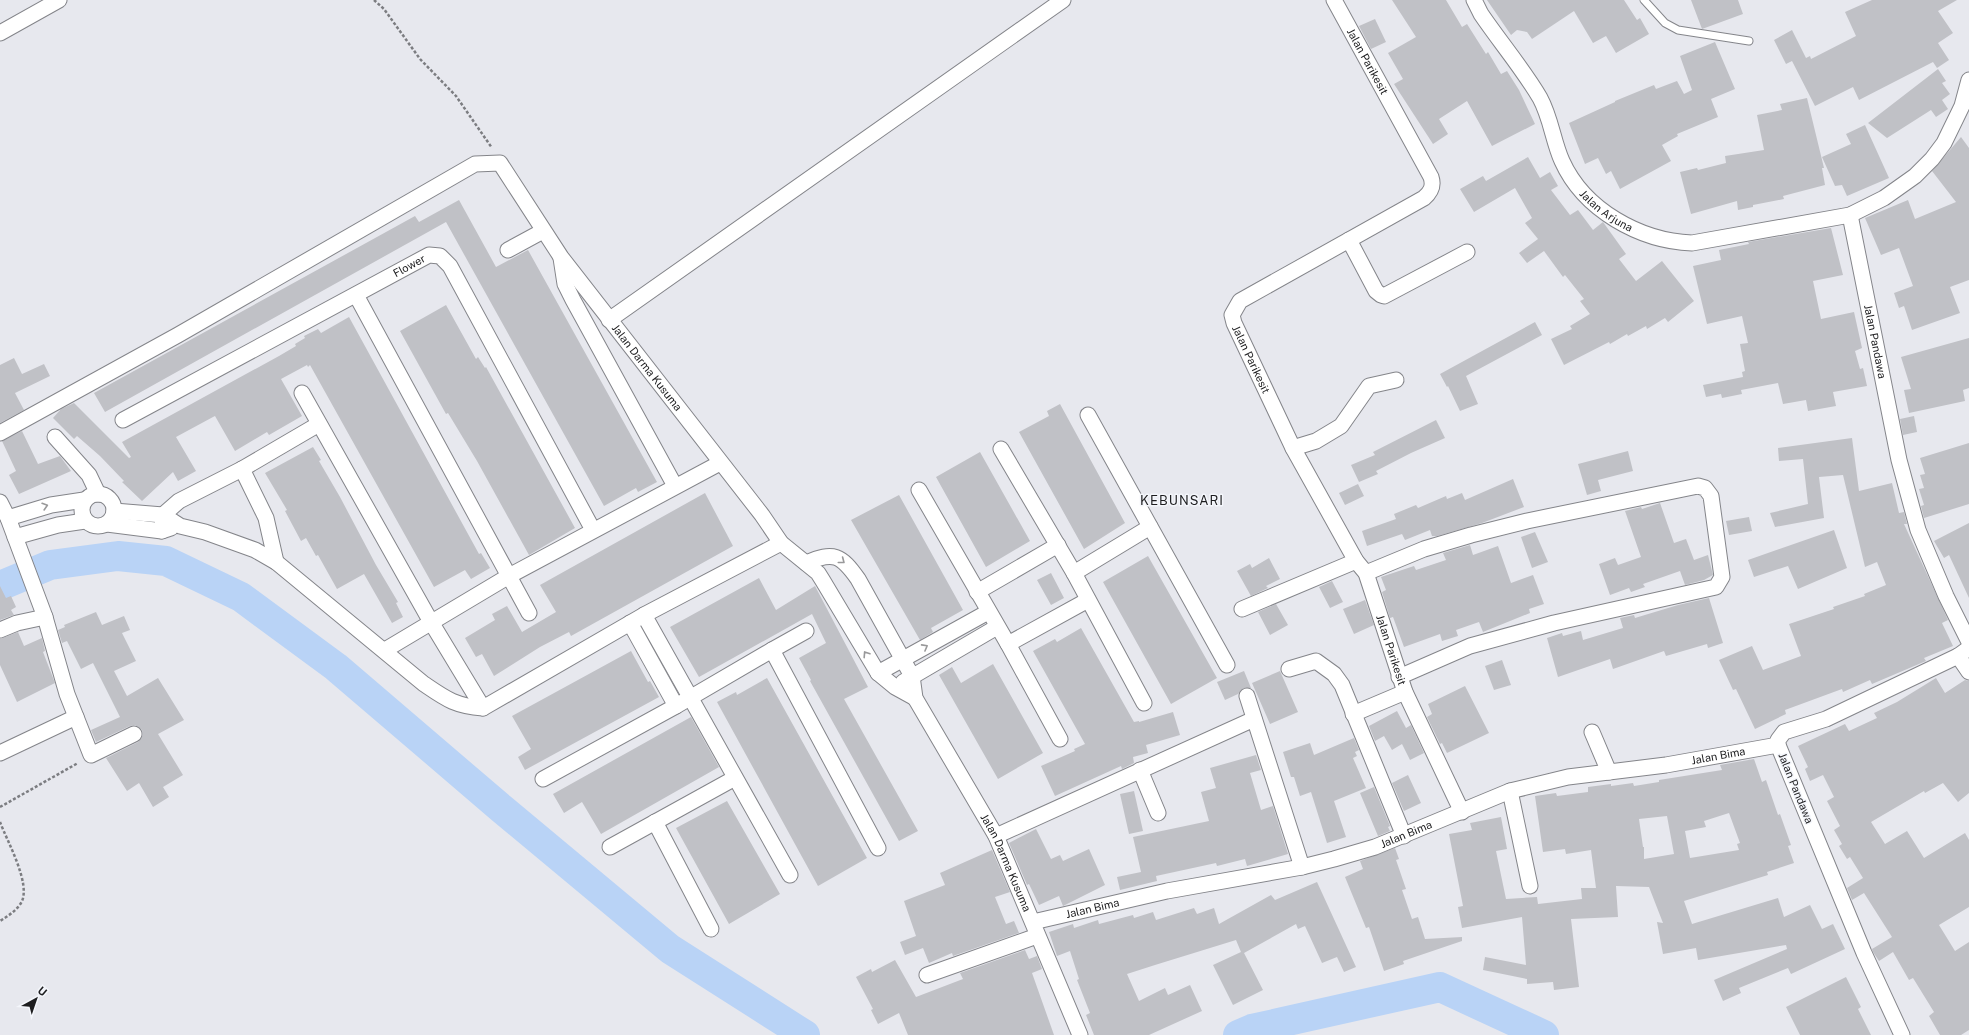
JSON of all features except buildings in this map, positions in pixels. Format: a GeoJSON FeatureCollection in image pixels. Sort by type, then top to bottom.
{"type":"FeatureCollection","features":[{"type":"Feature","properties":{"kind":"street"},"geometry":{"type":"LineString","coordinates":[[609,320],[1063,0]]}},
{"type":"Feature","properties":{"kind":"street","name":"Jalan Parikesit"},"geometry":{"type":"LineString","coordinates":[[1334,0],[1432,181],[1430,193],[1424,198],[1240,301],[1232,315],[1234,323],[1293,448],[1356,561],[1366,573],[1405,692],[1462,812]]}},
{"type":"Feature","properties":{"kind":"street","name":"Jalan Arjuna"},"geometry":{"type":"LineString","coordinates":[[1474,0],[1481,14],[1540,98],[1548,114],[1562,161],[1569,174],[1587,196],[1612,217],[1658,239],[1673,242],[1692,243],[1850,215]]}},
{"type":"Feature","properties":{"kind":"street"},"geometry":{"type":"LineString","coordinates":[[0,33],[56,1]]}},
{"type":"Feature","properties":{"kind":"street"},"geometry":{"type":"LineString","coordinates":[[1850,215],[1884,198],[1915,176],[1932,159],[1944,144],[1965,109],[1969,80]]}},
{"type":"Feature","properties":{"kind":"street","name":"Jalan Darma Kusuma"},"geometry":{"type":"LineString","coordinates":[[500,163],[561,257],[609,320],[673,399],[781,542],[806,563],[824,581],[878,673],[895,687],[915,698]]}},
{"type":"Feature","properties":{"kind":"street"},"geometry":{"type":"LineString","coordinates":[[0,433],[185,331],[475,164],[500,163]]}},
{"type":"Feature","properties":{"kind":"street","name":"Jalan Pandawa"},"geometry":{"type":"LineString","coordinates":[[1850,215],[1899,460],[1916,523],[1966,648],[1826,719],[1784,732],[1778,740],[1778,745],[1864,953],[1902,1035]]}},
{"type":"Feature","properties":{"kind":"street"},"geometry":{"type":"LineString","coordinates":[[508,250],[543,231]]}},
{"type":"Feature","properties":{"kind":"street"},"geometry":{"type":"LineString","coordinates":[[1349,240],[1376,291],[1380,295],[1384,296],[1467,252]]}},
{"type":"Feature","properties":{"kind":"street","name":"Flower"},"geometry":{"type":"LineString","coordinates":[[123,420],[429,255],[440,256],[450,266],[593,530]]}},
{"type":"Feature","properties":{"kind":"street"},"geometry":{"type":"LineString","coordinates":[[561,257],[565,284],[675,486]]}},
{"type":"Feature","properties":{"kind":"street"},"geometry":{"type":"LineString","coordinates":[[356,295],[529,612]]}},
{"type":"Feature","properties":{"kind":"street"},"geometry":{"type":"LineString","coordinates":[[1293,448],[1316,441],[1341,426],[1369,386],[1396,380]]}},
{"type":"Feature","properties":{"kind":"street"},"geometry":{"type":"LineString","coordinates":[[302,393],[431,622],[482,708]]}},
{"type":"Feature","properties":{"kind":"street"},"geometry":{"type":"LineString","coordinates":[[1088,415],[1227,666]]}},
{"type":"Feature","properties":{"kind":"street"},"geometry":{"type":"LineString","coordinates":[[162,531],[163,515],[179,501],[242,469],[319,424]]}},
{"type":"Feature","properties":{"kind":"street"},"geometry":{"type":"LineString","coordinates":[[55,437],[89,475],[91,497]]}},
{"type":"Feature","properties":{"kind":"street"},"geometry":{"type":"LineString","coordinates":[[1001,448],[1074,573],[1144,703]]}},
{"type":"Feature","properties":{"kind":"street"},"geometry":{"type":"LineString","coordinates":[[385,650],[509,576],[720,463]]}},
{"type":"Feature","properties":{"kind":"street"},"geometry":{"type":"LineString","coordinates":[[242,469],[266,518],[276,562]]}},
{"type":"Feature","properties":{"kind":"street"},"geometry":{"type":"LineString","coordinates":[[1366,573],[1424,549],[1527,521],[1698,486],[1706,488],[1711,496],[1722,577],[1716,586],[1554,623],[1470,646],[1399,677]]}},
{"type":"Feature","properties":{"kind":"street"},"geometry":{"type":"LineString","coordinates":[[919,490],[988,612],[1008,644],[1060,739]]}},
{"type":"Feature","properties":{"kind":"street"},"geometry":{"type":"LineString","coordinates":[[91,497],[81,507],[85,520],[91,525],[99,526],[110,518],[163,515],[180,526],[234,542],[255,550],[276,562],[385,650],[424,684],[444,698],[454,703],[482,708],[644,615],[781,542]]}},
{"type":"Feature","properties":{"kind":"street"},"geometry":{"type":"LineString","coordinates":[[8,518],[51,505],[91,497],[108,497],[114,506],[110,518]]}},
{"type":"Feature","properties":{"kind":"street"},"geometry":{"type":"LineString","coordinates":[[0,502],[8,518],[23,561],[35,589],[45,617],[67,694],[91,755],[134,734]]}},
{"type":"Feature","properties":{"kind":"street"},"geometry":{"type":"LineString","coordinates":[[110,518],[162,531],[180,526]]}},
{"type":"Feature","properties":{"kind":"street"},"geometry":{"type":"LineString","coordinates":[[15,537],[58,525],[85,520]]}},
{"type":"Feature","properties":{"kind":"street"},"geometry":{"type":"LineString","coordinates":[[1074,573],[1150,527]]}},
{"type":"Feature","properties":{"kind":"street"},"geometry":{"type":"LineString","coordinates":[[977,592],[1058,546]]}},
{"type":"Feature","properties":{"kind":"street","name":"Jalan Darma Kusuma"},"geometry":{"type":"LineString","coordinates":[[806,563],[826,555],[835,556],[846,564],[858,579],[901,660],[912,676],[915,698],[996,836],[1080,1035]]}},
{"type":"Feature","properties":{"kind":"street"},"geometry":{"type":"LineString","coordinates":[[1242,609],[1356,561]]}},
{"type":"Feature","properties":{"kind":"street"},"geometry":{"type":"LineString","coordinates":[[1008,644],[1088,600]]}},
{"type":"Feature","properties":{"kind":"street"},"geometry":{"type":"LineString","coordinates":[[878,673],[988,612]]}},
{"type":"Feature","properties":{"kind":"street"},"geometry":{"type":"LineString","coordinates":[[644,615],[790,875]]}},
{"type":"Feature","properties":{"kind":"street"},"geometry":{"type":"LineString","coordinates":[[0,630],[17,623],[45,617]]}},
{"type":"Feature","properties":{"kind":"street"},"geometry":{"type":"LineString","coordinates":[[630,623],[676,706]]}},
{"type":"Feature","properties":{"kind":"street"},"geometry":{"type":"LineString","coordinates":[[895,687],[997,627]]}},
{"type":"Feature","properties":{"kind":"street"},"geometry":{"type":"LineString","coordinates":[[543,779],[676,706],[806,631]]}},
{"type":"Feature","properties":{"kind":"street"},"geometry":{"type":"LineString","coordinates":[[1966,648],[1969,672]]}},
{"type":"Feature","properties":{"kind":"street"},"geometry":{"type":"LineString","coordinates":[[772,650],[878,848]]}},
{"type":"Feature","properties":{"kind":"street"},"geometry":{"type":"LineString","coordinates":[[1289,669],[1316,661],[1334,674],[1342,685],[1404,836]]}},
{"type":"Feature","properties":{"kind":"street"},"geometry":{"type":"LineString","coordinates":[[1353,714],[1405,692]]}},
{"type":"Feature","properties":{"kind":"street"},"geometry":{"type":"LineString","coordinates":[[1247,696],[1302,867]]}},
{"type":"Feature","properties":{"kind":"street"},"geometry":{"type":"LineString","coordinates":[[0,753],[76,717]]}},
{"type":"Feature","properties":{"kind":"street"},"geometry":{"type":"LineString","coordinates":[[996,836],[1254,719]]}},
{"type":"Feature","properties":{"kind":"street"},"geometry":{"type":"LineString","coordinates":[[1592,732],[1609,772]]}},
{"type":"Feature","properties":{"kind":"street","name":"Jalan Bima"},"geometry":{"type":"LineString","coordinates":[[927,976],[1035,929],[1167,891],[1302,867],[1375,847],[1510,791],[1568,777],[1666,765],[1778,745]]}},
{"type":"Feature","properties":{"kind":"street"},"geometry":{"type":"LineString","coordinates":[[1140,770],[1158,813]]}},
{"type":"Feature","properties":{"kind":"street"},"geometry":{"type":"LineString","coordinates":[[610,847],[735,778]]}},
{"type":"Feature","properties":{"kind":"street"},"geometry":{"type":"LineString","coordinates":[[1510,791],[1530,886]]}},
{"type":"Feature","properties":{"kind":"street"},"geometry":{"type":"LineString","coordinates":[[655,822],[711,929]]}},
{"type":"Feature","properties":{"kind":"lane"},"geometry":{"type":"LineString","coordinates":[[1644,0],[1665,23],[1678,30],[1749,41]]}},
{"type":"Feature","properties":{"kind":"path"},"geometry":{"type":"LineString","coordinates":[[374,0],[384,9],[420,59],[456,96],[497,156],[500,163]]}},
{"type":"Feature","properties":{"kind":"path"},"geometry":{"type":"LineString","coordinates":[[0,807],[91,755]]}},
{"type":"Feature","properties":{"kind":"path"},"geometry":{"type":"LineString","coordinates":[[0,822],[24,881],[24,893],[22,902],[14,912],[0,921]]}},
{"type":"Feature","properties":{"kind":"waterway"},"geometry":{"type":"LineString","coordinates":[[0,586],[50,565],[118,556],[166,561],[241,597],[336,667],[502,809],[670,949],[805,1035]]}},
{"type":"Feature","properties":{"kind":"waterway"},"geometry":{"type":"LineString","coordinates":[[1238,1035],[1252,1029],[1440,987],[1544,1035]]}},
{"type":"Feature","properties":{"kind":"district","name":"KEBUNSARI"},"geometry":{"type":"Point","coordinates":[1182,500]}}]}
